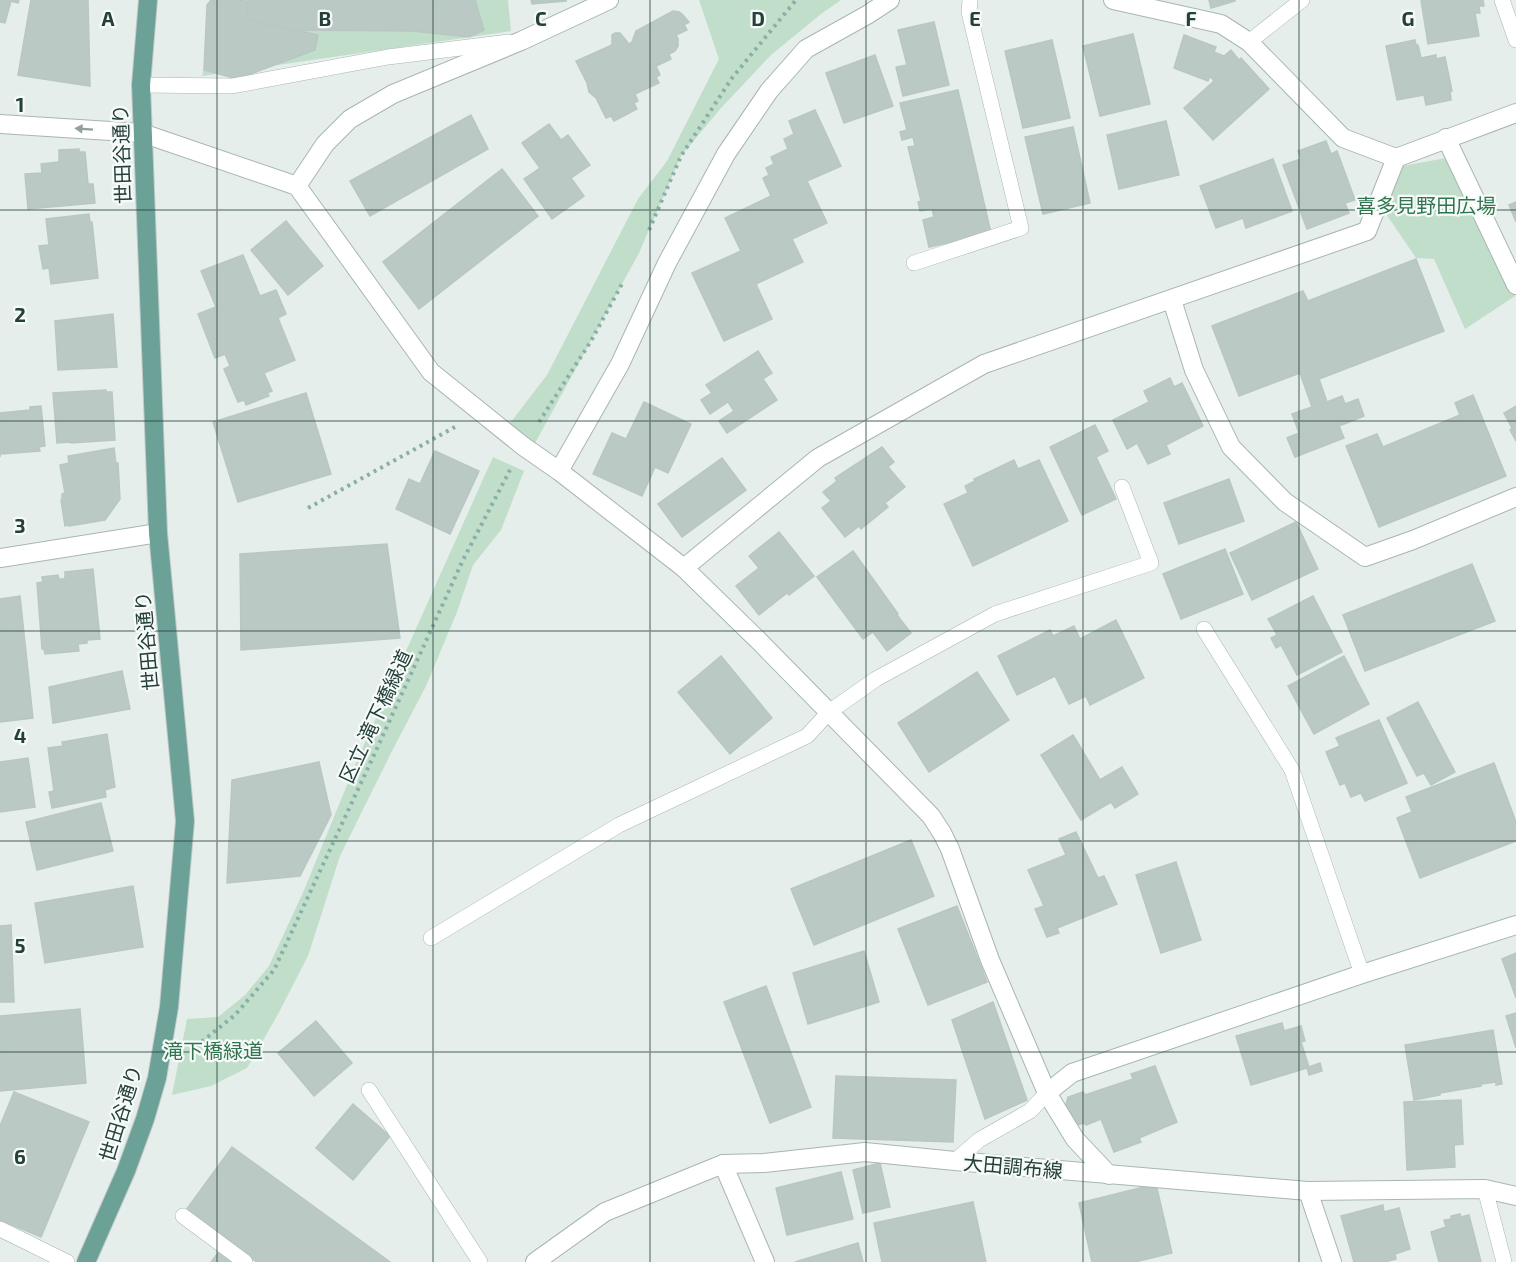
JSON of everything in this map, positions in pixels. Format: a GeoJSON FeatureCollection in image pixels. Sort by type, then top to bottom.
{"type":"FeatureCollection","features":[{"type":"Feature","properties":{"kind":"main road","name":"世田谷通り"},"geometry":{"type":"LineString","coordinates":[[86,1262],[126,1172],[157,1078],[168,1007],[185,821],[158,532],[141,85],[148,0]]}},
{"type":"Feature","properties":{"kind":"street"},"geometry":{"type":"LineString","coordinates":[[297,186],[325,144],[350,119],[393,94],[521,41],[609,0]]}},
{"type":"Feature","properties":{"kind":"street"},"geometry":{"type":"LineString","coordinates":[[559,471],[620,364],[667,262],[726,154],[769,91],[806,49],[890,0]]}},
{"type":"Feature","properties":{"kind":"street"},"geometry":{"type":"LineString","coordinates":[[1113,0],[1221,24],[1249,42],[1343,138],[1396,158],[1516,113]]}},
{"type":"Feature","properties":{"kind":"street"},"geometry":{"type":"LineString","coordinates":[[0,124],[142,133],[297,186],[431,372],[523,446],[559,471],[684,568],[931,816],[950,849],[990,960],[1047,1093],[1075,1139],[1109,1175]]}},
{"type":"Feature","properties":{"kind":"street"},"geometry":{"type":"LineString","coordinates":[[1446,138],[1516,285]]}},
{"type":"Feature","properties":{"kind":"street"},"geometry":{"type":"LineString","coordinates":[[684,568],[818,458],[984,364],[1367,231],[1396,158]]}},
{"type":"Feature","properties":{"kind":"street"},"geometry":{"type":"LineString","coordinates":[[1172,300],[1194,370],[1231,447],[1285,502],[1365,557],[1413,540],[1516,497]]}},
{"type":"Feature","properties":{"kind":"street"},"geometry":{"type":"LineString","coordinates":[[0,558],[158,532]]}},
{"type":"Feature","properties":{"kind":"street"},"geometry":{"type":"LineString","coordinates":[[1047,1093],[1072,1073],[1362,974],[1516,925]]}},
{"type":"Feature","properties":{"kind":"street","name":"大田調布線"},"geometry":{"type":"LineString","coordinates":[[535,1262],[605,1212],[723,1164],[764,1163],[865,1152],[1308,1191],[1485,1189],[1516,1196]]}},
{"type":"Feature","properties":{"kind":"street"},"geometry":{"type":"LineString","coordinates":[[723,1164],[765,1262]]}},
{"type":"Feature","properties":{"kind":"street"},"geometry":{"type":"LineString","coordinates":[[1308,1191],[1332,1262]]}},
{"type":"Feature","properties":{"kind":"lane"},"geometry":{"type":"LineString","coordinates":[[914,263],[1021,228],[969,12],[970,0]]}},
{"type":"Feature","properties":{"kind":"lane"},"geometry":{"type":"LineString","coordinates":[[1249,42],[1302,0]]}},
{"type":"Feature","properties":{"kind":"lane"},"geometry":{"type":"LineString","coordinates":[[1502,0],[1516,40]]}},
{"type":"Feature","properties":{"kind":"lane"},"geometry":{"type":"LineString","coordinates":[[141,85],[232,86],[388,57],[521,41]]}},
{"type":"Feature","properties":{"kind":"lane"},"geometry":{"type":"LineString","coordinates":[[431,938],[619,825],[807,736],[829,712],[876,679],[995,614],[1151,563],[1122,487]]}},
{"type":"Feature","properties":{"kind":"lane"},"geometry":{"type":"LineString","coordinates":[[1204,629],[1292,770],[1362,974]]}},
{"type":"Feature","properties":{"kind":"lane"},"geometry":{"type":"LineString","coordinates":[[369,1090],[480,1262]]}},
{"type":"Feature","properties":{"kind":"lane"},"geometry":{"type":"LineString","coordinates":[[955,1161],[979,1140],[1030,1111],[1047,1093]]}},
{"type":"Feature","properties":{"kind":"lane"},"geometry":{"type":"LineString","coordinates":[[1485,1189],[1504,1262]]}},
{"type":"Feature","properties":{"kind":"lane"},"geometry":{"type":"LineString","coordinates":[[183,1216],[245,1262]]}},
{"type":"Feature","properties":{"kind":"lane"},"geometry":{"type":"LineString","coordinates":[[0,1229],[67,1262]]}},
{"type":"Feature","properties":{"kind":"path","name":"区立 滝下橋緑道"},"geometry":{"type":"LineString","coordinates":[[157,1078],[235,1016],[274,970],[462,560],[523,446],[591,341]]}},
{"type":"Feature","properties":{"kind":"path"},"geometry":{"type":"LineString","coordinates":[[308,508],[482,412]]}},
{"type":"Feature","properties":{"kind":"green space"},"geometry":{"type":"Polygon","coordinates":[[[219,0],[508,0],[511,31],[202,76],[219,0]]]}},
{"type":"Feature","properties":{"kind":"green space"},"geometry":{"type":"Polygon","coordinates":[[[699,0],[841,0],[771,55],[721,108],[681,156],[639,253],[534,445],[507,427],[547,375],[638,199],[667,161],[719,59],[699,0]]]}},
{"type":"Feature","properties":{"kind":"green space","name":"喜多見野田広場"},"geometry":{"type":"Polygon","coordinates":[[[1446,158],[1515,296],[1465,329],[1434,259],[1416,258],[1378,202],[1392,168],[1446,158]]]}},
{"type":"Feature","properties":{"kind":"green space","name":"滝下橋緑道"},"geometry":{"type":"Polygon","coordinates":[[[493,457],[524,471],[501,530],[473,565],[457,612],[426,686],[340,856],[308,956],[247,1068],[211,1086],[172,1095],[187,1019],[218,1017],[245,995],[269,966],[305,888],[358,758],[493,457]]]}},
{"type":"Feature","properties":{"kind":"building"},"geometry":{"type":"Polygon","coordinates":[[[0,0],[19,0],[18,3],[11,1],[5,23],[0,22],[0,0]]]}},
{"type":"Feature","properties":{"kind":"building"},"geometry":{"type":"Polygon","coordinates":[[[31,0],[88,0],[90,86],[18,75],[31,0]]]}},
{"type":"Feature","properties":{"kind":"building"},"geometry":{"type":"Polygon","coordinates":[[[211,0],[248,2],[246,19],[318,35],[315,50],[237,79],[204,70],[207,5],[211,0]]]}},
{"type":"Feature","properties":{"kind":"building"},"geometry":{"type":"Polygon","coordinates":[[[248,0],[475,0],[484,30],[469,37],[413,31],[292,30],[246,19],[248,0]]]}},
{"type":"Feature","properties":{"kind":"building"},"geometry":{"type":"Polygon","coordinates":[[[531,0],[566,0],[566,1],[532,4],[531,0]]]}},
{"type":"Feature","properties":{"kind":"building"},"geometry":{"type":"Polygon","coordinates":[[[1209,0],[1235,0],[1235,1],[1211,8],[1209,0]]]}},
{"type":"Feature","properties":{"kind":"building"},"geometry":{"type":"Polygon","coordinates":[[[1421,0],[1483,0],[1484,6],[1479,6],[1480,13],[1475,13],[1479,36],[1428,44],[1421,0]]]}},
{"type":"Feature","properties":{"kind":"building"},"geometry":{"type":"Polygon","coordinates":[[[673,11],[682,14],[689,22],[684,25],[687,30],[676,35],[678,46],[669,54],[671,59],[656,66],[660,75],[656,77],[659,83],[635,94],[638,101],[634,103],[637,109],[614,121],[611,116],[606,118],[596,98],[589,92],[576,61],[612,45],[612,35],[615,33],[620,33],[629,44],[636,31],[673,11]]]}},
{"type":"Feature","properties":{"kind":"building"},"geometry":{"type":"Polygon","coordinates":[[[934,22],[949,85],[903,96],[896,67],[907,65],[898,30],[934,22]]]}},
{"type":"Feature","properties":{"kind":"building"},"geometry":{"type":"Polygon","coordinates":[[[1133,34],[1150,104],[1100,116],[1083,46],[1133,34]]]}},
{"type":"Feature","properties":{"kind":"building"},"geometry":{"type":"Polygon","coordinates":[[[1184,35],[1216,47],[1214,52],[1224,56],[1231,50],[1269,89],[1213,140],[1184,108],[1214,81],[1210,76],[1208,81],[1174,68],[1184,35]]]}},
{"type":"Feature","properties":{"kind":"building"},"geometry":{"type":"Polygon","coordinates":[[[1052,40],[1070,118],[1023,128],[1005,51],[1052,40]]]}},
{"type":"Feature","properties":{"kind":"building"},"geometry":{"type":"Polygon","coordinates":[[[1415,40],[1421,58],[1436,55],[1436,59],[1445,57],[1452,91],[1450,91],[1451,100],[1426,105],[1424,95],[1397,100],[1386,46],[1415,40]]]}},
{"type":"Feature","properties":{"kind":"building"},"geometry":{"type":"Polygon","coordinates":[[[875,55],[893,106],[844,123],[826,73],[875,55]]]}},
{"type":"Feature","properties":{"kind":"building"},"geometry":{"type":"Polygon","coordinates":[[[958,90],[991,233],[929,247],[923,220],[934,217],[932,209],[920,211],[918,202],[921,201],[908,147],[915,146],[913,137],[902,140],[900,132],[907,130],[900,103],[958,90]]]}},
{"type":"Feature","properties":{"kind":"building"},"geometry":{"type":"Polygon","coordinates":[[[815,110],[841,166],[807,181],[827,223],[792,239],[803,262],[756,284],[772,319],[724,341],[692,273],[741,251],[725,218],[771,196],[763,178],[769,175],[766,168],[774,164],[771,157],[788,149],[784,139],[794,134],[789,121],[815,110]]]}},
{"type":"Feature","properties":{"kind":"building"},"geometry":{"type":"Polygon","coordinates":[[[471,115],[488,149],[370,216],[350,181],[471,115]]]}},
{"type":"Feature","properties":{"kind":"building"},"geometry":{"type":"Polygon","coordinates":[[[1166,121],[1179,175],[1119,189],[1107,135],[1166,121]]]}},
{"type":"Feature","properties":{"kind":"building"},"geometry":{"type":"Polygon","coordinates":[[[549,124],[561,140],[568,135],[590,165],[571,178],[584,196],[552,219],[524,179],[540,168],[522,143],[549,124]]]}},
{"type":"Feature","properties":{"kind":"building"},"geometry":{"type":"Polygon","coordinates":[[[1073,127],[1090,203],[1043,214],[1025,137],[1073,127]]]}},
{"type":"Feature","properties":{"kind":"building"},"geometry":{"type":"Polygon","coordinates":[[[1326,141],[1331,154],[1337,151],[1355,200],[1345,203],[1349,213],[1307,229],[1283,165],[1301,159],[1298,151],[1326,141]]]}},
{"type":"Feature","properties":{"kind":"building"},"geometry":{"type":"Polygon","coordinates":[[[79,149],[79,152],[85,152],[88,184],[93,184],[95,203],[28,209],[25,174],[42,173],[41,164],[59,162],[59,150],[79,149]]]}},
{"type":"Feature","properties":{"kind":"building"},"geometry":{"type":"Polygon","coordinates":[[[1273,159],[1292,211],[1246,228],[1243,218],[1216,228],[1200,186],[1273,159]]]}},
{"type":"Feature","properties":{"kind":"building"},"geometry":{"type":"Polygon","coordinates":[[[502,169],[538,216],[419,309],[383,262],[502,169]]]}},
{"type":"Feature","properties":{"kind":"building"},"geometry":{"type":"Polygon","coordinates":[[[1516,202],[1516,222],[1509,205],[1516,202]]]}},
{"type":"Feature","properties":{"kind":"building"},"geometry":{"type":"Polygon","coordinates":[[[89,214],[90,222],[92,222],[98,278],[51,284],[49,268],[43,269],[39,246],[49,245],[46,219],[89,214]]]}},
{"type":"Feature","properties":{"kind":"building"},"geometry":{"type":"Polygon","coordinates":[[[286,221],[323,266],[288,295],[251,250],[286,221]]]}},
{"type":"Feature","properties":{"kind":"building"},"geometry":{"type":"Polygon","coordinates":[[[243,255],[260,296],[276,290],[286,314],[278,318],[295,360],[264,373],[272,391],[267,393],[269,396],[246,405],[244,400],[238,402],[224,369],[230,366],[225,354],[215,358],[198,314],[216,307],[201,271],[243,255]]]}},
{"type":"Feature","properties":{"kind":"building"},"geometry":{"type":"Polygon","coordinates":[[[1416,259],[1444,331],[1319,379],[1327,402],[1342,396],[1345,404],[1358,399],[1364,416],[1339,426],[1344,438],[1295,457],[1287,438],[1299,433],[1292,414],[1312,407],[1300,373],[1239,396],[1212,326],[1303,291],[1308,301],[1416,259]]]}},
{"type":"Feature","properties":{"kind":"building"},"geometry":{"type":"Polygon","coordinates":[[[113,314],[117,367],[58,370],[55,321],[113,314]]]}},
{"type":"Feature","properties":{"kind":"building"},"geometry":{"type":"Polygon","coordinates":[[[758,351],[772,373],[763,379],[777,400],[727,433],[719,421],[734,411],[728,402],[710,414],[701,400],[712,393],[706,385],[758,351]]]}},
{"type":"Feature","properties":{"kind":"building"},"geometry":{"type":"Polygon","coordinates":[[[1170,378],[1174,387],[1182,383],[1203,426],[1166,445],[1170,454],[1148,464],[1137,443],[1127,449],[1113,420],[1149,402],[1144,391],[1170,378]]]}},
{"type":"Feature","properties":{"kind":"building"},"geometry":{"type":"Polygon","coordinates":[[[106,390],[106,392],[112,392],[115,440],[57,443],[53,393],[106,390]]]}},
{"type":"Feature","properties":{"kind":"building"},"geometry":{"type":"Polygon","coordinates":[[[306,393],[331,474],[238,502],[213,422],[306,393]]]}},
{"type":"Feature","properties":{"kind":"building"},"geometry":{"type":"Polygon","coordinates":[[[1473,395],[1506,476],[1379,527],[1346,446],[1377,434],[1383,447],[1460,415],[1455,403],[1473,395]]]}},
{"type":"Feature","properties":{"kind":"building"},"geometry":{"type":"Polygon","coordinates":[[[644,402],[691,424],[668,473],[655,467],[642,496],[593,474],[612,433],[626,439],[644,402]]]}},
{"type":"Feature","properties":{"kind":"building"},"geometry":{"type":"Polygon","coordinates":[[[41,406],[45,446],[39,447],[40,451],[0,454],[0,413],[30,410],[30,407],[41,406]]]}},
{"type":"Feature","properties":{"kind":"building"},"geometry":{"type":"Polygon","coordinates":[[[1516,406],[1516,441],[1504,413],[1516,406]]]}},
{"type":"Feature","properties":{"kind":"building"},"geometry":{"type":"Polygon","coordinates":[[[1095,425],[1108,451],[1096,457],[1116,499],[1082,515],[1050,447],[1095,425]]]}},
{"type":"Feature","properties":{"kind":"building"},"geometry":{"type":"Polygon","coordinates":[[[882,447],[894,462],[888,467],[905,487],[885,503],[888,507],[861,529],[859,526],[845,537],[822,508],[831,501],[823,492],[837,481],[835,478],[882,447]]]}},
{"type":"Feature","properties":{"kind":"building"},"geometry":{"type":"Polygon","coordinates":[[[114,448],[116,464],[118,463],[120,499],[105,520],[65,526],[61,500],[62,494],[65,493],[60,465],[69,463],[68,456],[114,448]]]}},
{"type":"Feature","properties":{"kind":"building"},"geometry":{"type":"Polygon","coordinates":[[[435,451],[479,471],[450,534],[396,509],[409,479],[420,484],[435,451]]]}},
{"type":"Feature","properties":{"kind":"building"},"geometry":{"type":"Polygon","coordinates":[[[722,458],[746,490],[682,537],[658,504],[722,458]]]}},
{"type":"Feature","properties":{"kind":"building"},"geometry":{"type":"Polygon","coordinates":[[[1014,460],[1018,469],[1039,460],[1068,521],[973,566],[944,504],[968,493],[965,486],[975,481],[974,479],[1014,460]]]}},
{"type":"Feature","properties":{"kind":"building"},"geometry":{"type":"Polygon","coordinates":[[[1229,479],[1244,521],[1179,544],[1164,503],[1229,479]]]}},
{"type":"Feature","properties":{"kind":"building"},"geometry":{"type":"Polygon","coordinates":[[[1296,522],[1318,569],[1252,600],[1230,553],[1296,522]]]}},
{"type":"Feature","properties":{"kind":"building"},"geometry":{"type":"Polygon","coordinates":[[[779,532],[814,576],[759,615],[736,586],[759,568],[749,556],[779,532]]]}},
{"type":"Feature","properties":{"kind":"building"},"geometry":{"type":"Polygon","coordinates":[[[387,544],[400,638],[241,650],[240,554],[387,544]]]}},
{"type":"Feature","properties":{"kind":"building"},"geometry":{"type":"Polygon","coordinates":[[[1225,549],[1243,594],[1181,619],[1163,574],[1225,549]]]}},
{"type":"Feature","properties":{"kind":"building"},"geometry":{"type":"Polygon","coordinates":[[[853,551],[911,633],[887,651],[873,632],[863,639],[817,577],[853,551]]]}},
{"type":"Feature","properties":{"kind":"building"},"geometry":{"type":"Polygon","coordinates":[[[1472,564],[1495,621],[1365,671],[1343,615],[1472,564]]]}},
{"type":"Feature","properties":{"kind":"building"},"geometry":{"type":"Polygon","coordinates":[[[93,569],[100,639],[87,640],[87,643],[78,644],[79,651],[45,654],[42,649],[37,583],[43,582],[42,577],[58,575],[59,579],[65,579],[65,572],[93,569]]]}},
{"type":"Feature","properties":{"kind":"building"},"geometry":{"type":"Polygon","coordinates":[[[20,596],[33,718],[0,722],[0,599],[20,596]]]}},
{"type":"Feature","properties":{"kind":"building"},"geometry":{"type":"Polygon","coordinates":[[[1313,596],[1342,652],[1297,675],[1281,645],[1276,648],[1271,638],[1277,635],[1268,619],[1313,596]]]}},
{"type":"Feature","properties":{"kind":"building"},"geometry":{"type":"Polygon","coordinates":[[[1116,620],[1144,678],[1090,705],[1086,696],[1069,704],[1055,676],[1017,695],[998,656],[1050,630],[1053,636],[1074,626],[1080,639],[1116,620]]]}},
{"type":"Feature","properties":{"kind":"building"},"geometry":{"type":"Polygon","coordinates":[[[721,656],[772,718],[730,754],[678,692],[721,656]]]}},
{"type":"Feature","properties":{"kind":"building"},"geometry":{"type":"Polygon","coordinates":[[[1344,656],[1369,704],[1314,734],[1288,686],[1344,656]]]}},
{"type":"Feature","properties":{"kind":"building"},"geometry":{"type":"Polygon","coordinates":[[[122,671],[130,709],[53,723],[49,687],[122,671]]]}},
{"type":"Feature","properties":{"kind":"building"},"geometry":{"type":"Polygon","coordinates":[[[977,672],[1009,720],[929,772],[898,723],[977,672]]]}},
{"type":"Feature","properties":{"kind":"building"},"geometry":{"type":"Polygon","coordinates":[[[1418,702],[1455,772],[1431,785],[1424,773],[1417,776],[1387,718],[1418,702]]]}},
{"type":"Feature","properties":{"kind":"building"},"geometry":{"type":"Polygon","coordinates":[[[1379,720],[1407,783],[1365,801],[1361,793],[1351,797],[1345,783],[1340,785],[1326,752],[1340,746],[1336,738],[1379,720]]]}},
{"type":"Feature","properties":{"kind":"building"},"geometry":{"type":"Polygon","coordinates":[[[107,734],[115,787],[105,790],[106,797],[52,808],[49,792],[54,791],[48,748],[63,746],[62,742],[107,734]]]}},
{"type":"Feature","properties":{"kind":"building"},"geometry":{"type":"Polygon","coordinates":[[[1073,735],[1100,780],[1122,767],[1138,794],[1115,808],[1111,802],[1081,820],[1041,755],[1073,735]]]}},
{"type":"Feature","properties":{"kind":"building"},"geometry":{"type":"Polygon","coordinates":[[[28,758],[35,807],[0,812],[0,762],[28,758]]]}},
{"type":"Feature","properties":{"kind":"building"},"geometry":{"type":"Polygon","coordinates":[[[319,762],[331,815],[300,876],[227,883],[232,780],[319,762]]]}},
{"type":"Feature","properties":{"kind":"building"},"geometry":{"type":"Polygon","coordinates":[[[1494,763],[1516,822],[1516,841],[1420,878],[1397,818],[1412,812],[1406,797],[1494,763]]]}},
{"type":"Feature","properties":{"kind":"building"},"geometry":{"type":"Polygon","coordinates":[[[101,803],[113,851],[37,870],[26,822],[101,803]]]}},
{"type":"Feature","properties":{"kind":"building"},"geometry":{"type":"Polygon","coordinates":[[[1076,832],[1098,878],[1104,876],[1117,904],[1057,928],[1059,933],[1047,937],[1035,909],[1044,906],[1028,870],[1066,855],[1059,839],[1076,832]]]}},
{"type":"Feature","properties":{"kind":"building"},"geometry":{"type":"Polygon","coordinates":[[[911,840],[934,896],[814,945],[791,889],[911,840]]]}},
{"type":"Feature","properties":{"kind":"building"},"geometry":{"type":"Polygon","coordinates":[[[1176,862],[1201,940],[1161,953],[1136,875],[1176,862]]]}},
{"type":"Feature","properties":{"kind":"building"},"geometry":{"type":"Polygon","coordinates":[[[133,886],[143,947],[45,963],[35,903],[133,886]]]}},
{"type":"Feature","properties":{"kind":"building"},"geometry":{"type":"Polygon","coordinates":[[[957,906],[987,982],[928,1005],[898,929],[957,906]]]}},
{"type":"Feature","properties":{"kind":"building"},"geometry":{"type":"Polygon","coordinates":[[[11,925],[14,1002],[0,1002],[0,926],[11,925]]]}},
{"type":"Feature","properties":{"kind":"building"},"geometry":{"type":"Polygon","coordinates":[[[864,951],[879,1002],[808,1024],[793,973],[864,951]]]}},
{"type":"Feature","properties":{"kind":"building"},"geometry":{"type":"Polygon","coordinates":[[[1516,953],[1516,998],[1502,959],[1516,953]]]}},
{"type":"Feature","properties":{"kind":"building"},"geometry":{"type":"Polygon","coordinates":[[[766,986],[811,1107],[770,1123],[724,1002],[766,986]]]}},
{"type":"Feature","properties":{"kind":"building"},"geometry":{"type":"Polygon","coordinates":[[[993,1002],[1027,1100],[985,1119],[952,1020],[993,1002]]]}},
{"type":"Feature","properties":{"kind":"building"},"geometry":{"type":"Polygon","coordinates":[[[80,1009],[86,1083],[0,1091],[0,1016],[80,1009]]]}},
{"type":"Feature","properties":{"kind":"building"},"geometry":{"type":"Polygon","coordinates":[[[1516,1013],[1516,1048],[1506,1016],[1516,1013]]]}},
{"type":"Feature","properties":{"kind":"building"},"geometry":{"type":"Polygon","coordinates":[[[316,1021],[352,1063],[314,1096],[278,1053],[316,1021]]]}},
{"type":"Feature","properties":{"kind":"building"},"geometry":{"type":"Polygon","coordinates":[[[1282,1023],[1284,1031],[1301,1026],[1305,1041],[1301,1042],[1309,1067],[1320,1063],[1322,1071],[1309,1075],[1307,1068],[1251,1085],[1236,1036],[1282,1023]]]}},
{"type":"Feature","properties":{"kind":"building"},"geometry":{"type":"Polygon","coordinates":[[[1493,1030],[1502,1084],[1496,1085],[1496,1082],[1481,1084],[1481,1086],[1414,1100],[1405,1045],[1493,1030]]]}},
{"type":"Feature","properties":{"kind":"building"},"geometry":{"type":"Polygon","coordinates":[[[1155,1066],[1177,1122],[1139,1138],[1141,1142],[1114,1152],[1101,1119],[1086,1125],[1084,1123],[1077,1125],[1065,1108],[1068,1097],[1083,1092],[1085,1095],[1133,1079],[1131,1074],[1155,1066]]]}},
{"type":"Feature","properties":{"kind":"building"},"geometry":{"type":"Polygon","coordinates":[[[836,1076],[956,1080],[953,1142],[833,1138],[836,1076]]]}},
{"type":"Feature","properties":{"kind":"building"},"geometry":{"type":"Polygon","coordinates":[[[14,1092],[89,1122],[41,1237],[0,1220],[0,1126],[14,1092]]]}},
{"type":"Feature","properties":{"kind":"building"},"geometry":{"type":"Polygon","coordinates":[[[1461,1100],[1463,1144],[1454,1145],[1455,1167],[1407,1170],[1404,1102],[1461,1100]]]}},
{"type":"Feature","properties":{"kind":"building"},"geometry":{"type":"Polygon","coordinates":[[[353,1104],[390,1136],[353,1180],[316,1148],[353,1104]]]}},
{"type":"Feature","properties":{"kind":"building"},"geometry":{"type":"Polygon","coordinates":[[[232,1147],[390,1262],[257,1262],[186,1210],[232,1147]]]}},
{"type":"Feature","properties":{"kind":"building"},"geometry":{"type":"Polygon","coordinates":[[[880,1163],[890,1207],[863,1213],[853,1170],[880,1163]]]}},
{"type":"Feature","properties":{"kind":"building"},"geometry":{"type":"Polygon","coordinates":[[[841,1172],[853,1219],[787,1235],[776,1188],[841,1172]]]}},
{"type":"Feature","properties":{"kind":"building"},"geometry":{"type":"Polygon","coordinates":[[[1156,1184],[1172,1253],[1135,1262],[1092,1262],[1079,1203],[1156,1184]]]}},
{"type":"Feature","properties":{"kind":"building"},"geometry":{"type":"Polygon","coordinates":[[[973,1202],[986,1262],[882,1262],[874,1223],[973,1202]]]}},
{"type":"Feature","properties":{"kind":"building"},"geometry":{"type":"Polygon","coordinates":[[[1383,1205],[1384,1212],[1399,1208],[1410,1249],[1395,1254],[1396,1259],[1385,1262],[1354,1262],[1341,1216],[1383,1205]]]}},
{"type":"Feature","properties":{"kind":"building"},"geometry":{"type":"Polygon","coordinates":[[[1460,1214],[1461,1217],[1469,1215],[1481,1262],[1439,1262],[1431,1232],[1446,1227],[1444,1220],[1460,1214]]]}},
{"type":"Feature","properties":{"kind":"building"},"geometry":{"type":"Polygon","coordinates":[[[858,1243],[863,1262],[795,1262],[858,1243]]]}},
{"type":"Feature","properties":{"kind":"building"},"geometry":{"type":"Polygon","coordinates":[[[221,1249],[237,1262],[211,1262],[221,1249]]]}}]}
